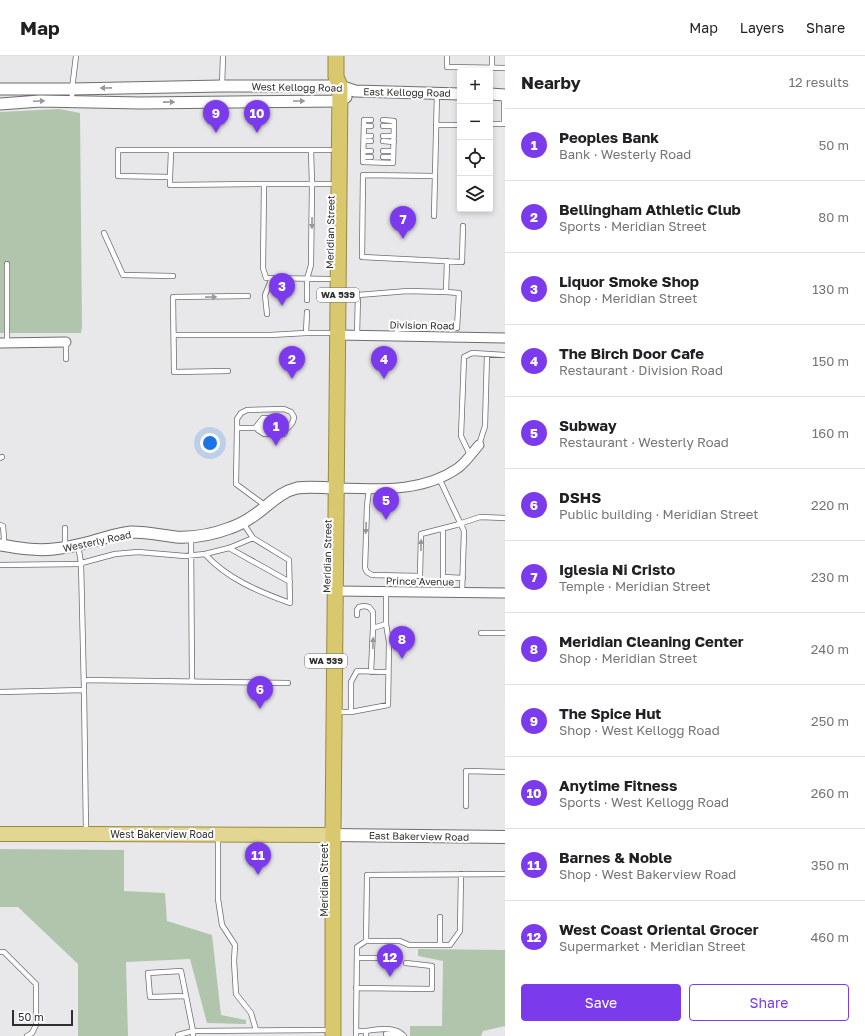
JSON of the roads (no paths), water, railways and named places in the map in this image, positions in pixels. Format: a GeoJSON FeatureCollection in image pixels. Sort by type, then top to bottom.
{"type":"FeatureCollection","features":[{"type":"Feature","properties":{"kind":"highway","name":"Meridian Street"},"geometry":{"type":"LineString","coordinates":[[327,1035],[329,835],[327,554],[337,405],[333,391],[333,334],[329,279],[330,150],[335,101],[336,56]]}},
{"type":"Feature","properties":{"kind":"highway","name":"Meridian Street"},"geometry":{"type":"LineString","coordinates":[[329,835],[334,712],[335,591],[332,488],[335,101]]}},
{"type":"Feature","properties":{"kind":"highway"},"geometry":{"type":"LineString","coordinates":[[327,554],[331,571],[331,582],[335,591]]}},
{"type":"Feature","properties":{"kind":"main road","name":"West Bakerview Road"},"geometry":{"type":"LineString","coordinates":[[0,834],[329,835]]}},
{"type":"Feature","properties":{"kind":"main road","name":"East Bakerview Road"},"geometry":{"type":"LineString","coordinates":[[329,835],[505,837]]}},
{"type":"Feature","properties":{"kind":"street","name":"West Kellogg Road"},"geometry":{"type":"LineString","coordinates":[[0,89],[72,89],[336,83],[355,91]]}},
{"type":"Feature","properties":{"kind":"street","name":"West Kellogg Road"},"geometry":{"type":"LineString","coordinates":[[0,104],[40,101],[141,103],[335,101],[355,91]]}},
{"type":"Feature","properties":{"kind":"street","name":"East Kellogg Road"},"geometry":{"type":"LineString","coordinates":[[355,91],[457,94]]}},
{"type":"Feature","properties":{"kind":"street"},"geometry":{"type":"LineString","coordinates":[[493,94],[505,95]]}},
{"type":"Feature","properties":{"kind":"street","name":"Division Road"},"geometry":{"type":"LineString","coordinates":[[333,334],[505,338]]}},
{"type":"Feature","properties":{"kind":"street"},"geometry":{"type":"LineString","coordinates":[[4,343],[66,342]]}},
{"type":"Feature","properties":{"kind":"street","name":"Westerly Road"},"geometry":{"type":"LineString","coordinates":[[1,545],[42,550],[78,545],[130,532],[178,537],[221,531],[243,523],[282,494],[297,488],[369,489],[400,488],[419,485],[439,478],[458,467],[479,445]]}},
{"type":"Feature","properties":{"kind":"street","name":"Prince Avenue"},"geometry":{"type":"LineString","coordinates":[[335,591],[505,593]]}},
{"type":"Feature","properties":{"kind":"lane"},"geometry":{"type":"LineString","coordinates":[[72,101],[76,56]]}},
{"type":"Feature","properties":{"kind":"lane"},"geometry":{"type":"LineString","coordinates":[[222,86],[223,56]]}},
{"type":"Feature","properties":{"kind":"lane"},"geometry":{"type":"LineString","coordinates":[[447,56],[447,67],[492,68],[492,56]]}},
{"type":"Feature","properties":{"kind":"lane"},"geometry":{"type":"LineString","coordinates":[[493,68],[505,68]]}},
{"type":"Feature","properties":{"kind":"lane"},"geometry":{"type":"LineString","coordinates":[[434,216],[437,93]]}},
{"type":"Feature","properties":{"kind":"lane"},"geometry":{"type":"LineString","coordinates":[[493,124],[504,124],[505,95]]}},
{"type":"Feature","properties":{"kind":"lane"},"geometry":{"type":"LineString","coordinates":[[371,123],[364,120],[363,162],[393,163],[394,120],[383,123]]}},
{"type":"Feature","properties":{"kind":"lane"},"geometry":{"type":"LineString","coordinates":[[436,125],[457,126]]}},
{"type":"Feature","properties":{"kind":"lane"},"geometry":{"type":"LineString","coordinates":[[364,139],[371,139]]}},
{"type":"Feature","properties":{"kind":"lane"},"geometry":{"type":"LineString","coordinates":[[383,139],[394,139]]}},
{"type":"Feature","properties":{"kind":"lane"},"geometry":{"type":"LineString","coordinates":[[170,176],[118,176],[118,150],[330,150]]}},
{"type":"Feature","properties":{"kind":"lane"},"geometry":{"type":"LineString","coordinates":[[307,300],[307,279],[311,265],[311,150]]}},
{"type":"Feature","properties":{"kind":"lane"},"geometry":{"type":"LineString","coordinates":[[170,151],[170,185],[330,184]]}},
{"type":"Feature","properties":{"kind":"lane"},"geometry":{"type":"LineString","coordinates":[[364,154],[371,154]]}},
{"type":"Feature","properties":{"kind":"lane"},"geometry":{"type":"LineString","coordinates":[[383,154],[393,154]]}},
{"type":"Feature","properties":{"kind":"lane"},"geometry":{"type":"LineString","coordinates":[[435,176],[363,175],[362,257],[462,262],[463,226]]}},
{"type":"Feature","properties":{"kind":"lane"},"geometry":{"type":"LineString","coordinates":[[264,184],[263,268],[266,278],[329,279]]}},
{"type":"Feature","properties":{"kind":"lane"},"geometry":{"type":"LineString","coordinates":[[104,233],[123,275],[173,276]]}},
{"type":"Feature","properties":{"kind":"lane"},"geometry":{"type":"LineString","coordinates":[[446,292],[447,261]]}},
{"type":"Feature","properties":{"kind":"lane"},"geometry":{"type":"LineString","coordinates":[[4,343],[7,264]]}},
{"type":"Feature","properties":{"kind":"lane"},"geometry":{"type":"LineString","coordinates":[[267,314],[265,295],[272,278]]}},
{"type":"Feature","properties":{"kind":"lane"},"geometry":{"type":"LineString","coordinates":[[357,335],[358,295],[408,292],[459,293],[457,328],[397,328],[397,336]]}},
{"type":"Feature","properties":{"kind":"lane"},"geometry":{"type":"LineString","coordinates":[[228,371],[174,372],[173,298],[248,296]]}},
{"type":"Feature","properties":{"kind":"lane"},"geometry":{"type":"LineString","coordinates":[[306,333],[307,312]]}},
{"type":"Feature","properties":{"kind":"lane"},"geometry":{"type":"LineString","coordinates":[[174,335],[333,334]]}},
{"type":"Feature","properties":{"kind":"lane"},"geometry":{"type":"LineString","coordinates":[[66,342],[66,359]]}},
{"type":"Feature","properties":{"kind":"lane"},"geometry":{"type":"LineString","coordinates":[[470,455],[461,436],[464,357],[472,353],[505,355]]}},
{"type":"Feature","properties":{"kind":"lane"},"geometry":{"type":"LineString","coordinates":[[479,445],[485,426],[487,354]]}},
{"type":"Feature","properties":{"kind":"lane"},"geometry":{"type":"LineString","coordinates":[[237,428],[255,428],[264,434],[284,434],[287,427],[292,425],[294,416],[291,412],[284,409],[247,410],[241,413],[237,419],[236,484],[266,506]]}},
{"type":"Feature","properties":{"kind":"lane"},"geometry":{"type":"LineString","coordinates":[[255,428],[263,418],[274,418],[287,427]]}},
{"type":"Feature","properties":{"kind":"lane"},"geometry":{"type":"LineString","coordinates":[[439,478],[464,531],[462,593]]}},
{"type":"Feature","properties":{"kind":"lane"},"geometry":{"type":"LineString","coordinates":[[369,489],[365,568],[367,572],[372,575],[420,576],[420,534],[443,529],[480,517],[505,518]]}},
{"type":"Feature","properties":{"kind":"lane"},"geometry":{"type":"LineString","coordinates":[[205,554],[231,577],[270,596],[290,603],[289,560],[253,538],[243,523]]}},
{"type":"Feature","properties":{"kind":"lane"},"geometry":{"type":"LineString","coordinates":[[0,525],[3,526],[4,538],[1,545]]}},
{"type":"Feature","properties":{"kind":"lane"},"geometry":{"type":"LineString","coordinates":[[65,528],[65,547]]}},
{"type":"Feature","properties":{"kind":"lane"},"geometry":{"type":"LineString","coordinates":[[443,529],[443,577],[463,578]]}},
{"type":"Feature","properties":{"kind":"lane"},"geometry":{"type":"LineString","coordinates":[[191,536],[192,682]]}},
{"type":"Feature","properties":{"kind":"lane"},"geometry":{"type":"LineString","coordinates":[[0,565],[81,563],[116,554],[138,552],[191,556],[229,548],[253,538]]}},
{"type":"Feature","properties":{"kind":"lane"},"geometry":{"type":"LineString","coordinates":[[78,545],[81,563],[86,834]]}},
{"type":"Feature","properties":{"kind":"lane"},"geometry":{"type":"LineString","coordinates":[[229,548],[290,582]]}},
{"type":"Feature","properties":{"kind":"lane"},"geometry":{"type":"LineString","coordinates":[[334,712],[351,712],[388,705],[389,642],[386,624],[386,592]]}},
{"type":"Feature","properties":{"kind":"lane"},"geometry":{"type":"LineString","coordinates":[[357,615],[357,610],[359,607],[364,606],[369,607],[373,612],[372,672]]}},
{"type":"Feature","properties":{"kind":"lane"},"geometry":{"type":"LineString","coordinates":[[373,628],[386,624]]}},
{"type":"Feature","properties":{"kind":"lane"},"geometry":{"type":"LineString","coordinates":[[481,633],[505,633]]}},
{"type":"Feature","properties":{"kind":"lane"},"geometry":{"type":"LineString","coordinates":[[351,712],[351,682],[357,668],[372,672],[388,672]]}},
{"type":"Feature","properties":{"kind":"lane"},"geometry":{"type":"LineString","coordinates":[[84,680],[288,683]]}},
{"type":"Feature","properties":{"kind":"lane"},"geometry":{"type":"LineString","coordinates":[[0,692],[84,690]]}},
{"type":"Feature","properties":{"kind":"lane"},"geometry":{"type":"LineString","coordinates":[[466,806],[466,771],[505,772]]}},
{"type":"Feature","properties":{"kind":"lane"},"geometry":{"type":"LineString","coordinates":[[218,835],[218,899],[222,925],[235,945],[234,961],[236,994],[251,1013],[256,1030]]}},
{"type":"Feature","properties":{"kind":"lane"},"geometry":{"type":"LineString","coordinates":[[376,1033],[356,1034],[357,947],[366,941],[400,941],[409,945],[450,945],[460,931],[461,874]]}},
{"type":"Feature","properties":{"kind":"lane"},"geometry":{"type":"LineString","coordinates":[[366,941],[367,875],[505,874]]}},
{"type":"Feature","properties":{"kind":"lane"},"geometry":{"type":"LineString","coordinates":[[440,917],[440,945]]}},
{"type":"Feature","properties":{"kind":"lane"},"geometry":{"type":"LineString","coordinates":[[0,952],[4,952],[36,984],[36,1025],[32,1033],[27,1036]]}},
{"type":"Feature","properties":{"kind":"lane"},"geometry":{"type":"LineString","coordinates":[[357,958],[388,958]]}},
{"type":"Feature","properties":{"kind":"lane"},"geometry":{"type":"LineString","coordinates":[[356,988],[432,989],[432,966],[406,963]]}},
{"type":"Feature","properties":{"kind":"lane"},"geometry":{"type":"LineString","coordinates":[[186,996],[150,997],[148,973],[181,971],[186,996],[193,1033]]}},
{"type":"Feature","properties":{"kind":"lane"},"geometry":{"type":"LineString","coordinates":[[366,1034],[376,1029],[390,1029],[396,1030],[404,1036]]}},
{"type":"Feature","properties":{"kind":"lane"},"geometry":{"type":"LineString","coordinates":[[178,1036],[193,1033],[256,1030],[327,1035]]}},
{"type":"Feature","properties":{"kind":"lane"},"geometry":{"type":"LineString","coordinates":[[386,1034],[395,1034],[399,1036]]}},
{"type":"Feature","properties":{"kind":"place","name":"The Spice Hut"},"geometry":{"type":"Point","coordinates":[216,133]}},
{"type":"Feature","properties":{"kind":"place","name":"Anytime Fitness"},"geometry":{"type":"Point","coordinates":[257,133]}},
{"type":"Feature","properties":{"kind":"place","name":"Iglesia Ni Cristo"},"geometry":{"type":"Point","coordinates":[403,239]}},
{"type":"Feature","properties":{"kind":"place","name":"Liquor Smoke Shop"},"geometry":{"type":"Point","coordinates":[282,306]}},
{"type":"Feature","properties":{"kind":"place","name":"Bellingham Athletic Club"},"geometry":{"type":"Point","coordinates":[292,379]}},
{"type":"Feature","properties":{"kind":"place","name":"The Birch Door Cafe"},"geometry":{"type":"Point","coordinates":[384,379]}},
{"type":"Feature","properties":{"kind":"place","name":"Peoples Bank"},"geometry":{"type":"Point","coordinates":[276,446]}},
{"type":"Feature","properties":{"kind":"place","name":"Subway"},"geometry":{"type":"Point","coordinates":[386,520]}},
{"type":"Feature","properties":{"kind":"place","name":"Meridian Cleaning Center"},"geometry":{"type":"Point","coordinates":[402,659]}},
{"type":"Feature","properties":{"kind":"place","name":"DSHS"},"geometry":{"type":"Point","coordinates":[260,709]}},
{"type":"Feature","properties":{"kind":"place","name":"Barnes & Noble"},"geometry":{"type":"Point","coordinates":[258,875]}},
{"type":"Feature","properties":{"kind":"place","name":"West Coast Oriental Grocer"},"geometry":{"type":"Point","coordinates":[390,977]}}]}
